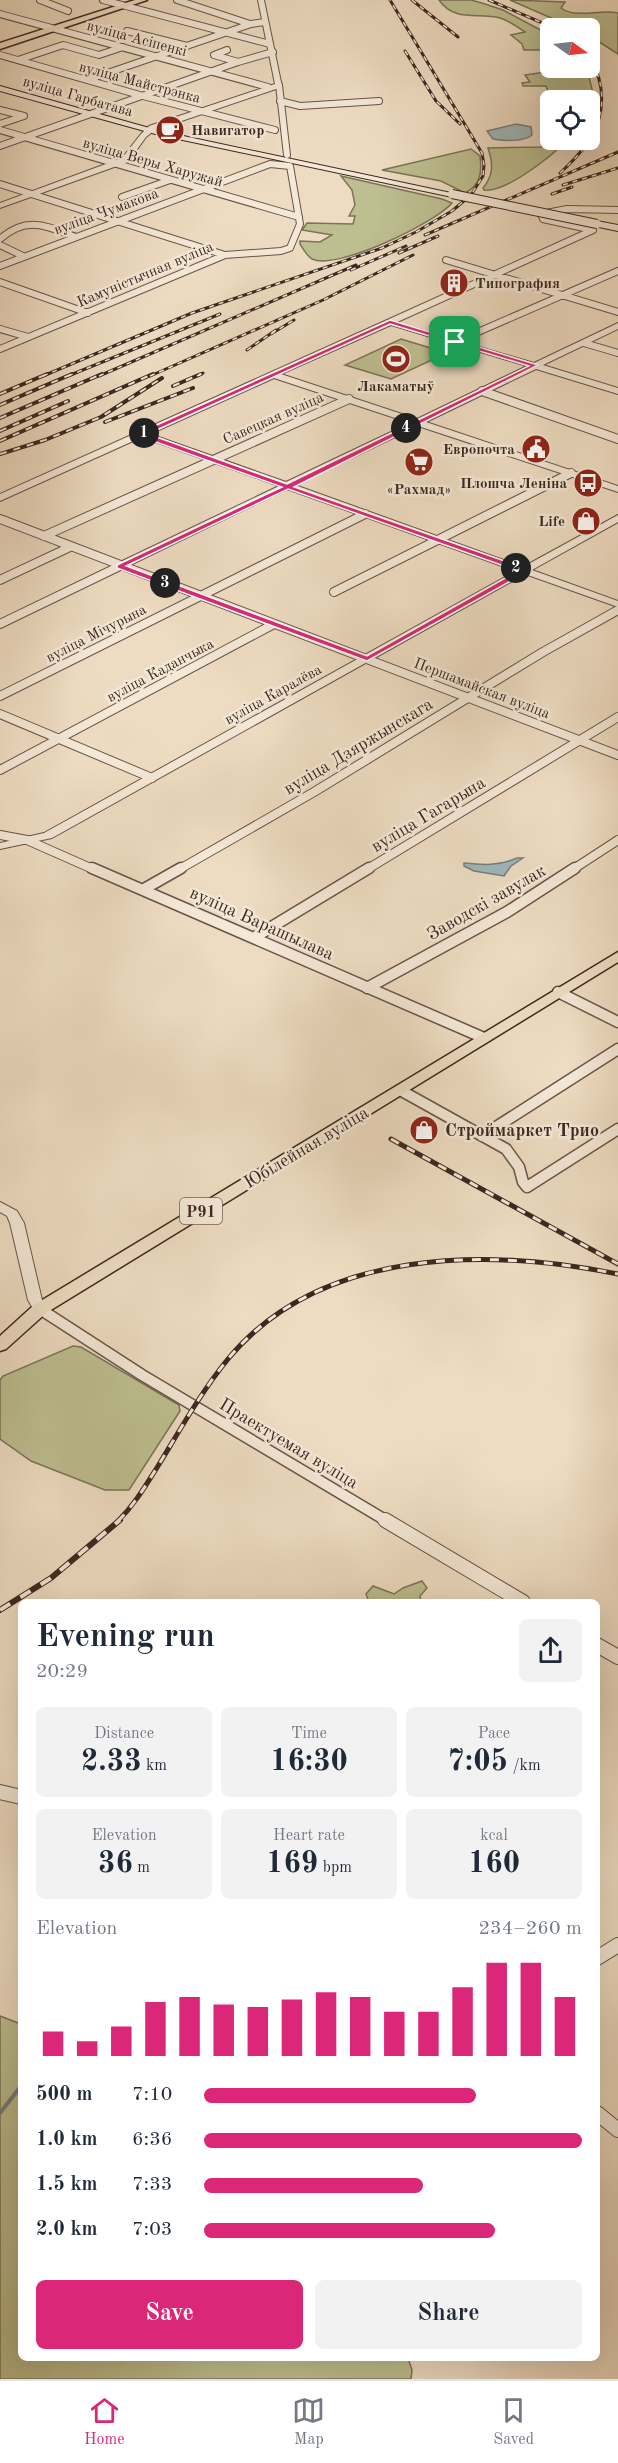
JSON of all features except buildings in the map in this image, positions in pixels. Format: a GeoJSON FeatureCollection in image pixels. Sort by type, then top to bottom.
{"type":"FeatureCollection","features":[{"type":"Feature","properties":{"kind":"main road"},"geometry":{"type":"LineString","coordinates":[[0,46],[143,0]]}},
{"type":"Feature","properties":{"kind":"main road","name":"вуліца Гарбатава"},"geometry":{"type":"LineString","coordinates":[[0,88],[148,130],[618,228]]}},
{"type":"Feature","properties":{"kind":"main road","name":"Юбілейная вуліца"},"geometry":{"type":"LineString","coordinates":[[0,1345],[40,1309],[618,956]]}},
{"type":"Feature","properties":{"kind":"street"},"geometry":{"type":"LineString","coordinates":[[40,0],[68,11]]}},
{"type":"Feature","properties":{"kind":"street"},"geometry":{"type":"LineString","coordinates":[[103,0],[270,44]]}},
{"type":"Feature","properties":{"kind":"street"},"geometry":{"type":"LineString","coordinates":[[177,0],[251,24]]}},
{"type":"Feature","properties":{"kind":"street"},"geometry":{"type":"LineString","coordinates":[[261,0],[279,85],[287,154]]}},
{"type":"Feature","properties":{"kind":"street","name":"вуліца Асіпенкі"},"geometry":{"type":"LineString","coordinates":[[0,14],[268,87]]}},
{"type":"Feature","properties":{"kind":"street"},"geometry":{"type":"LineString","coordinates":[[87,80],[251,24],[265,22]]}},
{"type":"Feature","properties":{"kind":"street"},"geometry":{"type":"LineString","coordinates":[[127,31],[187,46]]}},
{"type":"Feature","properties":{"kind":"street"},"geometry":{"type":"LineString","coordinates":[[18,60],[63,45],[99,55],[123,47]]}},
{"type":"Feature","properties":{"kind":"street"},"geometry":{"type":"LineString","coordinates":[[227,50],[214,55],[238,62]]}},
{"type":"Feature","properties":{"kind":"street"},"geometry":{"type":"LineString","coordinates":[[0,146],[238,62],[273,52]]}},
{"type":"Feature","properties":{"kind":"street","name":"вуліца Майстрэнка"},"geometry":{"type":"LineString","coordinates":[[0,55],[143,96],[275,130]]}},
{"type":"Feature","properties":{"kind":"street"},"geometry":{"type":"LineString","coordinates":[[0,206],[117,164],[130,156],[143,133],[148,130],[279,85]]}},
{"type":"Feature","properties":{"kind":"street"},"geometry":{"type":"LineString","coordinates":[[280,101],[300,106],[379,101]]}},
{"type":"Feature","properties":{"kind":"street"},"geometry":{"type":"LineString","coordinates":[[0,110],[24,116],[0,124]]}},
{"type":"Feature","properties":{"kind":"street","name":"вуліца Веры Харужай"},"geometry":{"type":"LineString","coordinates":[[0,130],[299,218]]}},
{"type":"Feature","properties":{"kind":"street","name":"вуліца Чумакова"},"geometry":{"type":"LineString","coordinates":[[0,266],[270,164],[290,166],[299,218]]}},
{"type":"Feature","properties":{"kind":"street"},"geometry":{"type":"LineString","coordinates":[[122,197],[170,180]]}},
{"type":"Feature","properties":{"kind":"street"},"geometry":{"type":"LineString","coordinates":[[0,184],[225,255]]}},
{"type":"Feature","properties":{"kind":"street"},"geometry":{"type":"LineString","coordinates":[[0,498],[593,230],[543,219],[541,214],[547,210],[560,208],[618,210]]}},
{"type":"Feature","properties":{"kind":"street","name":"Камуністычная вуліца"},"geometry":{"type":"LineString","coordinates":[[0,349],[225,255],[281,251],[290,248],[300,224],[299,218]]}},
{"type":"Feature","properties":{"kind":"street"},"geometry":{"type":"LineString","coordinates":[[0,240],[8,231],[31,222],[76,237]]}},
{"type":"Feature","properties":{"kind":"street"},"geometry":{"type":"LineString","coordinates":[[0,245],[23,256]]}},
{"type":"Feature","properties":{"kind":"street"},"geometry":{"type":"LineString","coordinates":[[446,260],[618,312]]}},
{"type":"Feature","properties":{"kind":"street"},"geometry":{"type":"LineString","coordinates":[[455,342],[618,271]]}},
{"type":"Feature","properties":{"kind":"street"},"geometry":{"type":"LineString","coordinates":[[0,282],[88,313]]}},
{"type":"Feature","properties":{"kind":"street"},"geometry":{"type":"LineString","coordinates":[[390,322],[618,391]]}},
{"type":"Feature","properties":{"kind":"street"},"geometry":{"type":"LineString","coordinates":[[0,624],[618,326]]}},
{"type":"Feature","properties":{"kind":"street"},"geometry":{"type":"LineString","coordinates":[[0,328],[28,337]]}},
{"type":"Feature","properties":{"kind":"street"},"geometry":{"type":"LineString","coordinates":[[584,343],[618,353]]}},
{"type":"Feature","properties":{"kind":"street"},"geometry":{"type":"LineString","coordinates":[[274,375],[618,489]]}},
{"type":"Feature","properties":{"kind":"street"},"geometry":{"type":"LineString","coordinates":[[482,391],[618,439]]}},
{"type":"Feature","properties":{"kind":"street","name":"Савецкая вуліца"},"geometry":{"type":"LineString","coordinates":[[45,536],[349,399]]}},
{"type":"Feature","properties":{"kind":"street"},"geometry":{"type":"LineString","coordinates":[[142,434],[618,604]]}},
{"type":"Feature","properties":{"kind":"street"},"geometry":{"type":"LineString","coordinates":[[334,592],[435,539],[571,473]]}},
{"type":"Feature","properties":{"kind":"street","name":"вуліца Мічурына"},"geometry":{"type":"LineString","coordinates":[[0,696],[364,514]]}},
{"type":"Feature","properties":{"kind":"street","name":"вуліца Каралёва"},"geometry":{"type":"LineString","coordinates":[[0,846],[48,836],[618,518]]}},
{"type":"Feature","properties":{"kind":"street","name":"Першамайская вуліца"},"geometry":{"type":"LineString","coordinates":[[0,519],[120,567],[367,658],[618,755]]}},
{"type":"Feature","properties":{"kind":"street"},"geometry":{"type":"LineString","coordinates":[[0,580],[70,547]]}},
{"type":"Feature","properties":{"kind":"street","name":"вуліца Дзяржынскага"},"geometry":{"type":"LineString","coordinates":[[144,889],[618,610]]}},
{"type":"Feature","properties":{"kind":"street","name":"вуліца Каданчыка"},"geometry":{"type":"LineString","coordinates":[[0,770],[274,624]]}},
{"type":"Feature","properties":{"kind":"street"},"geometry":{"type":"LineString","coordinates":[[0,714],[152,778]]}},
{"type":"Feature","properties":{"kind":"street","name":"вуліца Гагарына"},"geometry":{"type":"LineString","coordinates":[[255,938],[618,717]]}},
{"type":"Feature","properties":{"kind":"street","name":"вуліца Варашылава"},"geometry":{"type":"LineString","coordinates":[[0,835],[27,840],[144,889],[484,1038]]}},
{"type":"Feature","properties":{"kind":"street","name":"Заводскі завулак"},"geometry":{"type":"LineString","coordinates":[[368,988],[507,912],[618,840]]}},
{"type":"Feature","properties":{"kind":"street"},"geometry":{"type":"LineString","coordinates":[[558,992],[618,1022]]}},
{"type":"Feature","properties":{"kind":"street"},"geometry":{"type":"LineString","coordinates":[[482,1136],[618,1049]]}},
{"type":"Feature","properties":{"kind":"street"},"geometry":{"type":"LineString","coordinates":[[400,1090],[506,1149],[519,1167],[527,1187],[618,1129]]}},
{"type":"Feature","properties":{"kind":"street"},"geometry":{"type":"LineString","coordinates":[[0,1206],[12,1214],[17,1223],[34,1300],[40,1309]]}},
{"type":"Feature","properties":{"kind":"street","name":"Праектуемая вуліца"},"geometry":{"type":"LineString","coordinates":[[40,1309],[159,1386],[518,1599]]}},
{"type":"Feature","properties":{"kind":"street"},"geometry":{"type":"LineString","coordinates":[[600,1647],[618,1657]]}},
{"type":"Feature","properties":{"kind":"street"},"geometry":{"type":"LineString","coordinates":[[0,1792],[18,1796]]}},
{"type":"Feature","properties":{"kind":"street"},"geometry":{"type":"LineString","coordinates":[[600,1956],[618,1945]]}},
{"type":"Feature","properties":{"kind":"street"},"geometry":{"type":"LineString","coordinates":[[600,2115],[618,2130]]}},
{"type":"Feature","properties":{"kind":"green space"},"geometry":{"type":"Polygon","coordinates":[[[439,0],[471,0],[503,10],[540,30],[540,50],[524,50],[522,44],[511,35],[525,32],[503,19],[460,14],[445,7],[439,0]]]}},
{"type":"Feature","properties":{"kind":"green space"},"geometry":{"type":"Polygon","coordinates":[[[510,0],[565,2],[561,8],[574,13],[618,13],[618,54],[600,42],[600,18],[551,18],[510,0]]]}},
{"type":"Feature","properties":{"kind":"green space"},"geometry":{"type":"Polygon","coordinates":[[[540,73],[540,78],[589,78],[592,90],[547,90],[546,86],[523,86],[522,83],[530,82],[525,75],[540,73]]]}},
{"type":"Feature","properties":{"kind":"green space"},"geometry":{"type":"Polygon","coordinates":[[[540,147],[540,150],[556,150],[528,172],[504,186],[484,190],[492,169],[488,148],[540,147]]]}},
{"type":"Feature","properties":{"kind":"green space"},"geometry":{"type":"Polygon","coordinates":[[[471,149],[480,156],[481,167],[477,182],[465,193],[441,181],[382,170],[471,149]]]}},
{"type":"Feature","properties":{"kind":"green space"},"geometry":{"type":"Polygon","coordinates":[[[341,176],[452,203],[426,222],[385,243],[342,258],[324,261],[312,259],[300,241],[320,242],[332,235],[302,230],[307,223],[353,224],[355,216],[349,216],[355,205],[352,190],[341,176]]]}},
{"type":"Feature","properties":{"kind":"green space","name":"Лакаматыў"},"geometry":{"type":"Polygon","coordinates":[[[401,339],[447,353],[391,379],[345,365],[401,339]]]}},
{"type":"Feature","properties":{"kind":"green space"},"geometry":{"type":"Polygon","coordinates":[[[73,1346],[81,1347],[179,1405],[180,1411],[129,1490],[105,1490],[31,1461],[0,1439],[0,1380],[3,1376],[73,1346]]]}},
{"type":"Feature","properties":{"kind":"green space"},"geometry":{"type":"Polygon","coordinates":[[[422,1581],[427,1588],[420,1596],[420,1599],[368,1599],[366,1594],[373,1586],[394,1594],[422,1581]]]}},
{"type":"Feature","properties":{"kind":"green space"},"geometry":{"type":"Polygon","coordinates":[[[0,2016],[18,2023],[18,2361],[409,2361],[412,2370],[411,2379],[0,2379],[0,2016]]]}},
{"type":"Feature","properties":{"kind":"water"},"geometry":{"type":"Polygon","coordinates":[[[516,124],[531,127],[532,135],[519,140],[503,140],[493,139],[487,131],[516,124]]]}},
{"type":"Feature","properties":{"kind":"water"},"geometry":{"type":"Polygon","coordinates":[[[523,858],[511,866],[504,876],[474,871],[464,866],[464,863],[491,864],[523,858]]]}},
{"type":"Feature","properties":{"kind":"waterway"},"geometry":{"type":"LineString","coordinates":[[0,2113],[18,2090]]}},
{"type":"Feature","properties":{"kind":"railway"},"geometry":{"type":"LineString","coordinates":[[43,376],[192,313],[382,248],[452,211],[471,195],[483,176],[482,153],[390,0]]}},
{"type":"Feature","properties":{"kind":"railway"},"geometry":{"type":"LineString","coordinates":[[412,0],[458,37]]}},
{"type":"Feature","properties":{"kind":"railway"},"geometry":{"type":"LineString","coordinates":[[489,0],[540,22]]}},
{"type":"Feature","properties":{"kind":"railway"},"geometry":{"type":"LineString","coordinates":[[405,51],[436,101],[460,124]]}},
{"type":"Feature","properties":{"kind":"railway"},"geometry":{"type":"LineString","coordinates":[[560,173],[584,147],[599,120],[602,105],[598,78]]}},
{"type":"Feature","properties":{"kind":"railway"},"geometry":{"type":"LineString","coordinates":[[425,235],[618,152]]}},
{"type":"Feature","properties":{"kind":"railway"},"geometry":{"type":"LineString","coordinates":[[563,185],[618,168]]}},
{"type":"Feature","properties":{"kind":"railway"},"geometry":{"type":"LineString","coordinates":[[552,194],[572,187]]}},
{"type":"Feature","properties":{"kind":"railway"},"geometry":{"type":"LineString","coordinates":[[399,253],[438,236]]}},
{"type":"Feature","properties":{"kind":"railway"},"geometry":{"type":"LineString","coordinates":[[351,270],[406,246]]}},
{"type":"Feature","properties":{"kind":"railway"},"geometry":{"type":"LineString","coordinates":[[150,376],[323,300],[413,255]]}},
{"type":"Feature","properties":{"kind":"railway"},"geometry":{"type":"LineString","coordinates":[[99,376],[356,265]]}},
{"type":"Feature","properties":{"kind":"railway"},"geometry":{"type":"LineString","coordinates":[[68,376],[220,314]]}},
{"type":"Feature","properties":{"kind":"railway"},"geometry":{"type":"LineString","coordinates":[[271,334],[294,320]]}},
{"type":"Feature","properties":{"kind":"railway"},"geometry":{"type":"LineString","coordinates":[[247,350],[276,330]]}},
{"type":"Feature","properties":{"kind":"railway"},"geometry":{"type":"LineString","coordinates":[[0,394],[47,374]]}},
{"type":"Feature","properties":{"kind":"railway"},"geometry":{"type":"LineString","coordinates":[[0,405],[72,374]]}},
{"type":"Feature","properties":{"kind":"railway"},"geometry":{"type":"LineString","coordinates":[[0,418],[102,374]]}},
{"type":"Feature","properties":{"kind":"railway"},"geometry":{"type":"LineString","coordinates":[[0,441],[153,374]]}},
{"type":"Feature","properties":{"kind":"railway"},"geometry":{"type":"LineString","coordinates":[[173,386],[201,374]]}},
{"type":"Feature","properties":{"kind":"railway"},"geometry":{"type":"LineString","coordinates":[[197,376],[201,374]]}},
{"type":"Feature","properties":{"kind":"railway"},"geometry":{"type":"LineString","coordinates":[[0,454],[45,440],[101,417],[162,378]]}},
{"type":"Feature","properties":{"kind":"railway"},"geometry":{"type":"LineString","coordinates":[[105,422],[193,388]]}},
{"type":"Feature","properties":{"kind":"railway"},"geometry":{"type":"LineString","coordinates":[[0,431],[68,401]]}},
{"type":"Feature","properties":{"kind":"railway"},"geometry":{"type":"LineString","coordinates":[[391,1139],[618,1264]]}},
{"type":"Feature","properties":{"kind":"railway"},"geometry":{"type":"LineString","coordinates":[[118,1521],[140,1494],[200,1398],[228,1359],[266,1322],[310,1295],[358,1276],[409,1265],[462,1260],[515,1261],[618,1274]]}},
{"type":"Feature","properties":{"kind":"railway"},"geometry":{"type":"LineString","coordinates":[[0,1610],[51,1578],[120,1520]]}},
{"type":"Feature","properties":{"kind":"place","name":"Навигатор"},"geometry":{"type":"Point","coordinates":[170,130]}},
{"type":"Feature","properties":{"kind":"place","name":"Типография"},"geometry":{"type":"Point","coordinates":[454,283]}},
{"type":"Feature","properties":{"kind":"place","name":"Лакаматыў"},"geometry":{"type":"Point","coordinates":[396,359]}},
{"type":"Feature","properties":{"kind":"place","name":"Европочта"},"geometry":{"type":"Point","coordinates":[536,449]}},
{"type":"Feature","properties":{"kind":"place","name":"«Рахмад»"},"geometry":{"type":"Point","coordinates":[419,462]}},
{"type":"Feature","properties":{"kind":"place","name":"Плошча Леніна"},"geometry":{"type":"Point","coordinates":[588,483]}},
{"type":"Feature","properties":{"kind":"place","name":"Life"},"geometry":{"type":"Point","coordinates":[586,521]}},
{"type":"Feature","properties":{"kind":"place","name":"Строймаркет Трио"},"geometry":{"type":"Point","coordinates":[424,1130]}},
{"type":"Feature","properties":{"kind":"route"},"geometry":{"type":"LineString","coordinates":[[455,342],[390,322],[142,434],[288,487],[524,571],[367,658],[120,567],[288,487],[535,365],[455,342]]}}]}
